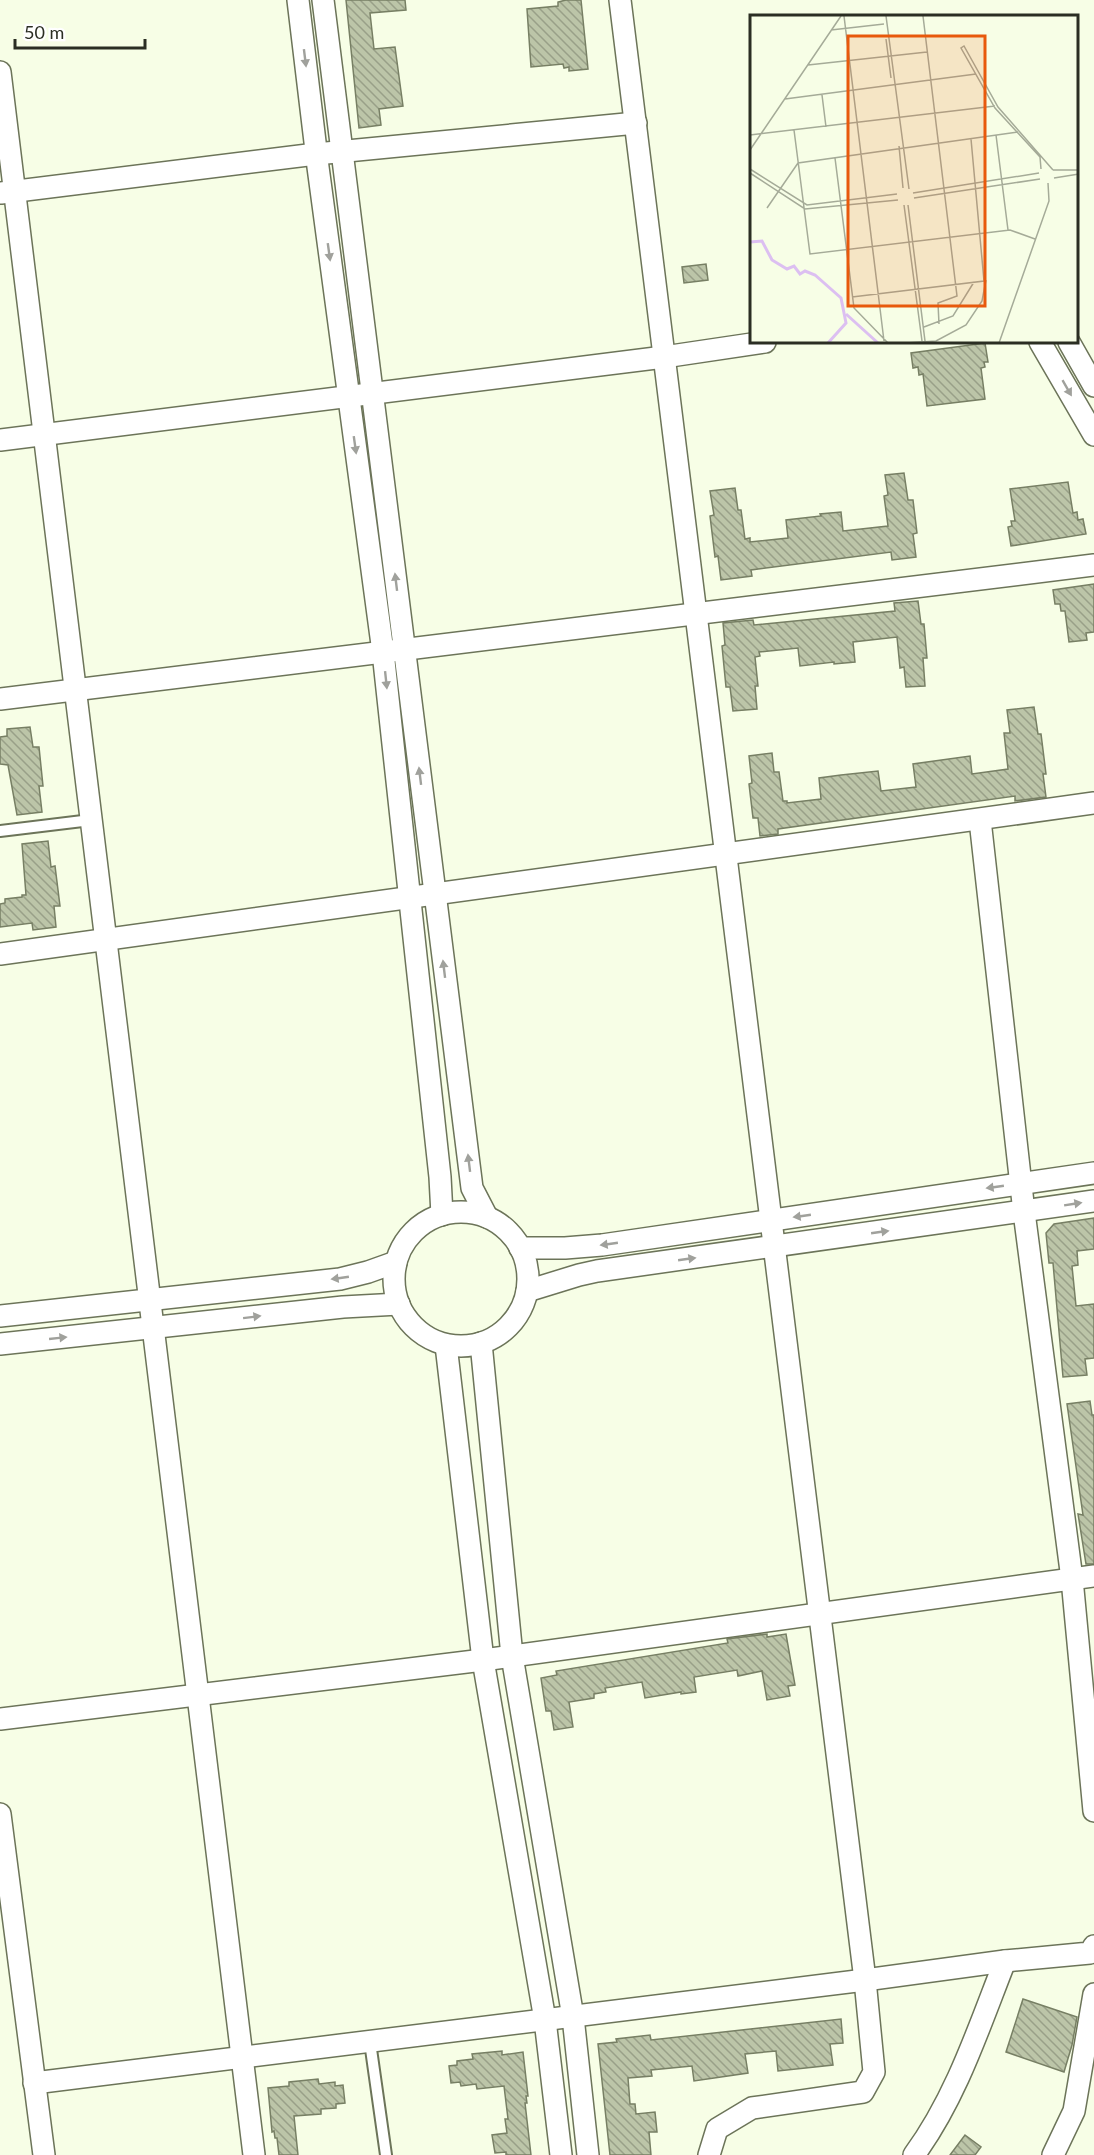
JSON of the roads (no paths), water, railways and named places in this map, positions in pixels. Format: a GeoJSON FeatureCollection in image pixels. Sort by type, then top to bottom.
{"type":"FeatureCollection","features":[{"type":"Feature","properties":{"kind":"street"},"geometry":{"type":"LineString","coordinates":[[298,0],[316,154],[383,652],[440,1177],[442,1215]]}},
{"type":"Feature","properties":{"kind":"street"},"geometry":{"type":"LineString","coordinates":[[323,0],[472,1188],[487,1217]]}},
{"type":"Feature","properties":{"kind":"street"},"geometry":{"type":"LineString","coordinates":[[620,0],[865,1980],[874,2072],[862,2092],[752,2108],[717,2129],[710,2155]]}},
{"type":"Feature","properties":{"kind":"street"},"geometry":{"type":"LineString","coordinates":[[0,72],[7,192],[44,434],[254,2155]]}},
{"type":"Feature","properties":{"kind":"street"},"geometry":{"type":"LineString","coordinates":[[7,192],[316,154],[636,123]]}},
{"type":"Feature","properties":{"kind":"street"},"geometry":{"type":"LineString","coordinates":[[0,440],[664,357],[752,344]]}},
{"type":"Feature","properties":{"kind":"street"},"geometry":{"type":"LineString","coordinates":[[1041,344],[1094,435]]}},
{"type":"Feature","properties":{"kind":"street"},"geometry":{"type":"LineString","coordinates":[[1070,344],[1094,386]]}},
{"type":"Feature","properties":{"kind":"street"},"geometry":{"type":"LineString","coordinates":[[0,699],[1094,565]]}},
{"type":"Feature","properties":{"kind":"street"},"geometry":{"type":"LineString","coordinates":[[0,954],[1094,803]]}},
{"type":"Feature","properties":{"kind":"street"},"geometry":{"type":"LineString","coordinates":[[980,820],[1024,1212],[1072,1579],[1094,1811]]}},
{"type":"Feature","properties":{"kind":"street"},"geometry":{"type":"LineString","coordinates":[[520,1248],[602,1245],[1094,1173]]}},
{"type":"Feature","properties":{"kind":"street"},"geometry":{"type":"LineString","coordinates":[[527,1291],[597,1271],[1094,1201]]}},
{"type":"Feature","properties":{"kind":"street"},"geometry":{"type":"LineString","coordinates":[[465,1212],[487,1217],[507,1230],[520,1248],[527,1269],[527,1291],[522,1308],[498,1335],[481,1343],[464,1346],[446,1345],[426,1337],[410,1323],[399,1304],[393,1284],[396,1262],[405,1241],[421,1225],[442,1215],[465,1212]]}},
{"type":"Feature","properties":{"kind":"street"},"geometry":{"type":"LineString","coordinates":[[0,1316],[340,1279],[396,1262]]}},
{"type":"Feature","properties":{"kind":"street"},"geometry":{"type":"LineString","coordinates":[[0,1344],[343,1306],[399,1304]]}},
{"type":"Feature","properties":{"kind":"street"},"geometry":{"type":"LineString","coordinates":[[481,1343],[512,1656],[573,2017],[588,2155]]}},
{"type":"Feature","properties":{"kind":"street"},"geometry":{"type":"LineString","coordinates":[[446,1345],[483,1660],[545,2020],[561,2155]]}},
{"type":"Feature","properties":{"kind":"street"},"geometry":{"type":"LineString","coordinates":[[0,1719],[483,1660],[1094,1576]]}},
{"type":"Feature","properties":{"kind":"street"},"geometry":{"type":"LineString","coordinates":[[0,1814],[44,2155]]}},
{"type":"Feature","properties":{"kind":"street"},"geometry":{"type":"LineString","coordinates":[[34,2083],[1005,1961],[1090,1953],[1094,1946]]}},
{"type":"Feature","properties":{"kind":"street"},"geometry":{"type":"LineString","coordinates":[[914,2155],[930,2133],[959,2074],[1005,1961]]}},
{"type":"Feature","properties":{"kind":"street"},"geometry":{"type":"LineString","coordinates":[[1053,2155],[1074,2111],[1094,1994]]}},
{"type":"Feature","properties":{"kind":"lane"},"geometry":{"type":"LineString","coordinates":[[0,831],[91,820]]}},
{"type":"Feature","properties":{"kind":"lane"},"geometry":{"type":"LineString","coordinates":[[370,2042],[386,2155]]}}]}
